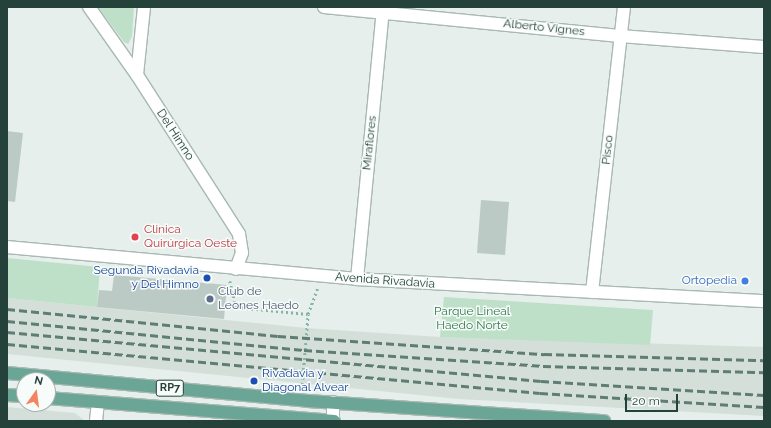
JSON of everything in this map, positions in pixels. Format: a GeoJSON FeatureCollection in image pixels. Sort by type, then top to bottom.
{"type":"FeatureCollection","features":[{"type":"Feature","properties":{"kind":"main road","name":"RP7"},"geometry":{"type":"LineString","coordinates":[[7,373],[333,402],[604,421]]}},
{"type":"Feature","properties":{"kind":"main road","name":"RP7"},"geometry":{"type":"LineString","coordinates":[[56,399],[333,421]]}},
{"type":"Feature","properties":{"kind":"street","name":"Del Himno"},"geometry":{"type":"LineString","coordinates":[[89,7],[137,74],[239,234],[242,253],[232,269]]}},
{"type":"Feature","properties":{"kind":"street"},"geometry":{"type":"LineString","coordinates":[[137,74],[144,7]]}},
{"type":"Feature","properties":{"kind":"street","name":"Alberto Vignes"},"geometry":{"type":"LineString","coordinates":[[324,7],[383,9],[620,36],[764,47]]}},
{"type":"Feature","properties":{"kind":"street","name":"Pisco"},"geometry":{"type":"LineString","coordinates":[[592,292],[624,7]]}},
{"type":"Feature","properties":{"kind":"street","name":"Miraflores"},"geometry":{"type":"LineString","coordinates":[[357,280],[383,9]]}},
{"type":"Feature","properties":{"kind":"street","name":"Avenida Rivadavia"},"geometry":{"type":"LineString","coordinates":[[7,247],[357,280],[764,301]]}},
{"type":"Feature","properties":{"kind":"street"},"geometry":{"type":"LineString","coordinates":[[333,402],[333,421]]}},
{"type":"Feature","properties":{"kind":"street"},"geometry":{"type":"LineString","coordinates":[[96,421],[98,403]]}},
{"type":"Feature","properties":{"kind":"path"},"geometry":{"type":"LineString","coordinates":[[232,269],[236,307],[308,314]]}},
{"type":"Feature","properties":{"kind":"path"},"geometry":{"type":"LineString","coordinates":[[306,389],[301,385],[308,314],[319,283]]}},
{"type":"Feature","properties":{"kind":"shaded area"},"geometry":{"type":"Polygon","coordinates":[[[7,298],[306,328],[440,337],[764,347],[764,416],[459,399],[7,354],[7,298]]]}},
{"type":"Feature","properties":{"kind":"shaded area"},"geometry":{"type":"Polygon","coordinates":[[[7,407],[16,408],[16,412],[56,411],[75,413],[85,421],[7,421],[7,407]]]}},
{"type":"Feature","properties":{"kind":"green space"},"geometry":{"type":"Polygon","coordinates":[[[98,7],[134,7],[132,36],[128,44],[124,42],[98,7]]]}},
{"type":"Feature","properties":{"kind":"green space"},"geometry":{"type":"Polygon","coordinates":[[[7,258],[100,267],[97,307],[7,298],[7,258]]]}},
{"type":"Feature","properties":{"kind":"green space","name":"Parque Lineal Haedo Norte"},"geometry":{"type":"Polygon","coordinates":[[[444,297],[653,310],[650,345],[440,337],[444,297]]]}},
{"type":"Feature","properties":{"kind":"building"},"geometry":{"type":"Polygon","coordinates":[[[7,131],[23,133],[15,202],[7,201],[7,131]]]}},
{"type":"Feature","properties":{"kind":"building"},"geometry":{"type":"Polygon","coordinates":[[[481,200],[509,202],[505,255],[477,253],[481,200]]]}},
{"type":"Feature","properties":{"kind":"building"},"geometry":{"type":"Polygon","coordinates":[[[114,275],[227,285],[224,319],[97,307],[99,290],[112,291],[114,275]]]}},
{"type":"Feature","properties":{"kind":"railway"},"geometry":{"type":"LineString","coordinates":[[7,309],[278,336],[544,354],[764,360]]}},
{"type":"Feature","properties":{"kind":"railway"},"geometry":{"type":"LineString","coordinates":[[7,321],[304,350],[543,366],[764,372]]}},
{"type":"Feature","properties":{"kind":"railway"},"geometry":{"type":"LineString","coordinates":[[7,332],[541,381],[764,395]]}},
{"type":"Feature","properties":{"kind":"railway"},"geometry":{"type":"LineString","coordinates":[[7,344],[540,393],[764,407]]}},
{"type":"Feature","properties":{"kind":"place","name":"Clinica Quirúrgica Oeste"},"geometry":{"type":"Point","coordinates":[135,237]}},
{"type":"Feature","properties":{"kind":"place","name":"Segunda Rivadavia y Del Himno"},"geometry":{"type":"Point","coordinates":[207,278]}},
{"type":"Feature","properties":{"kind":"place","name":"Ortopedia"},"geometry":{"type":"Point","coordinates":[745,281]}},
{"type":"Feature","properties":{"kind":"place","name":"Club de Leones Haedo"},"geometry":{"type":"Point","coordinates":[210,299]}},
{"type":"Feature","properties":{"kind":"place","name":"Rivadavia y Diagonal Alvear"},"geometry":{"type":"Point","coordinates":[254,381]}}]}
